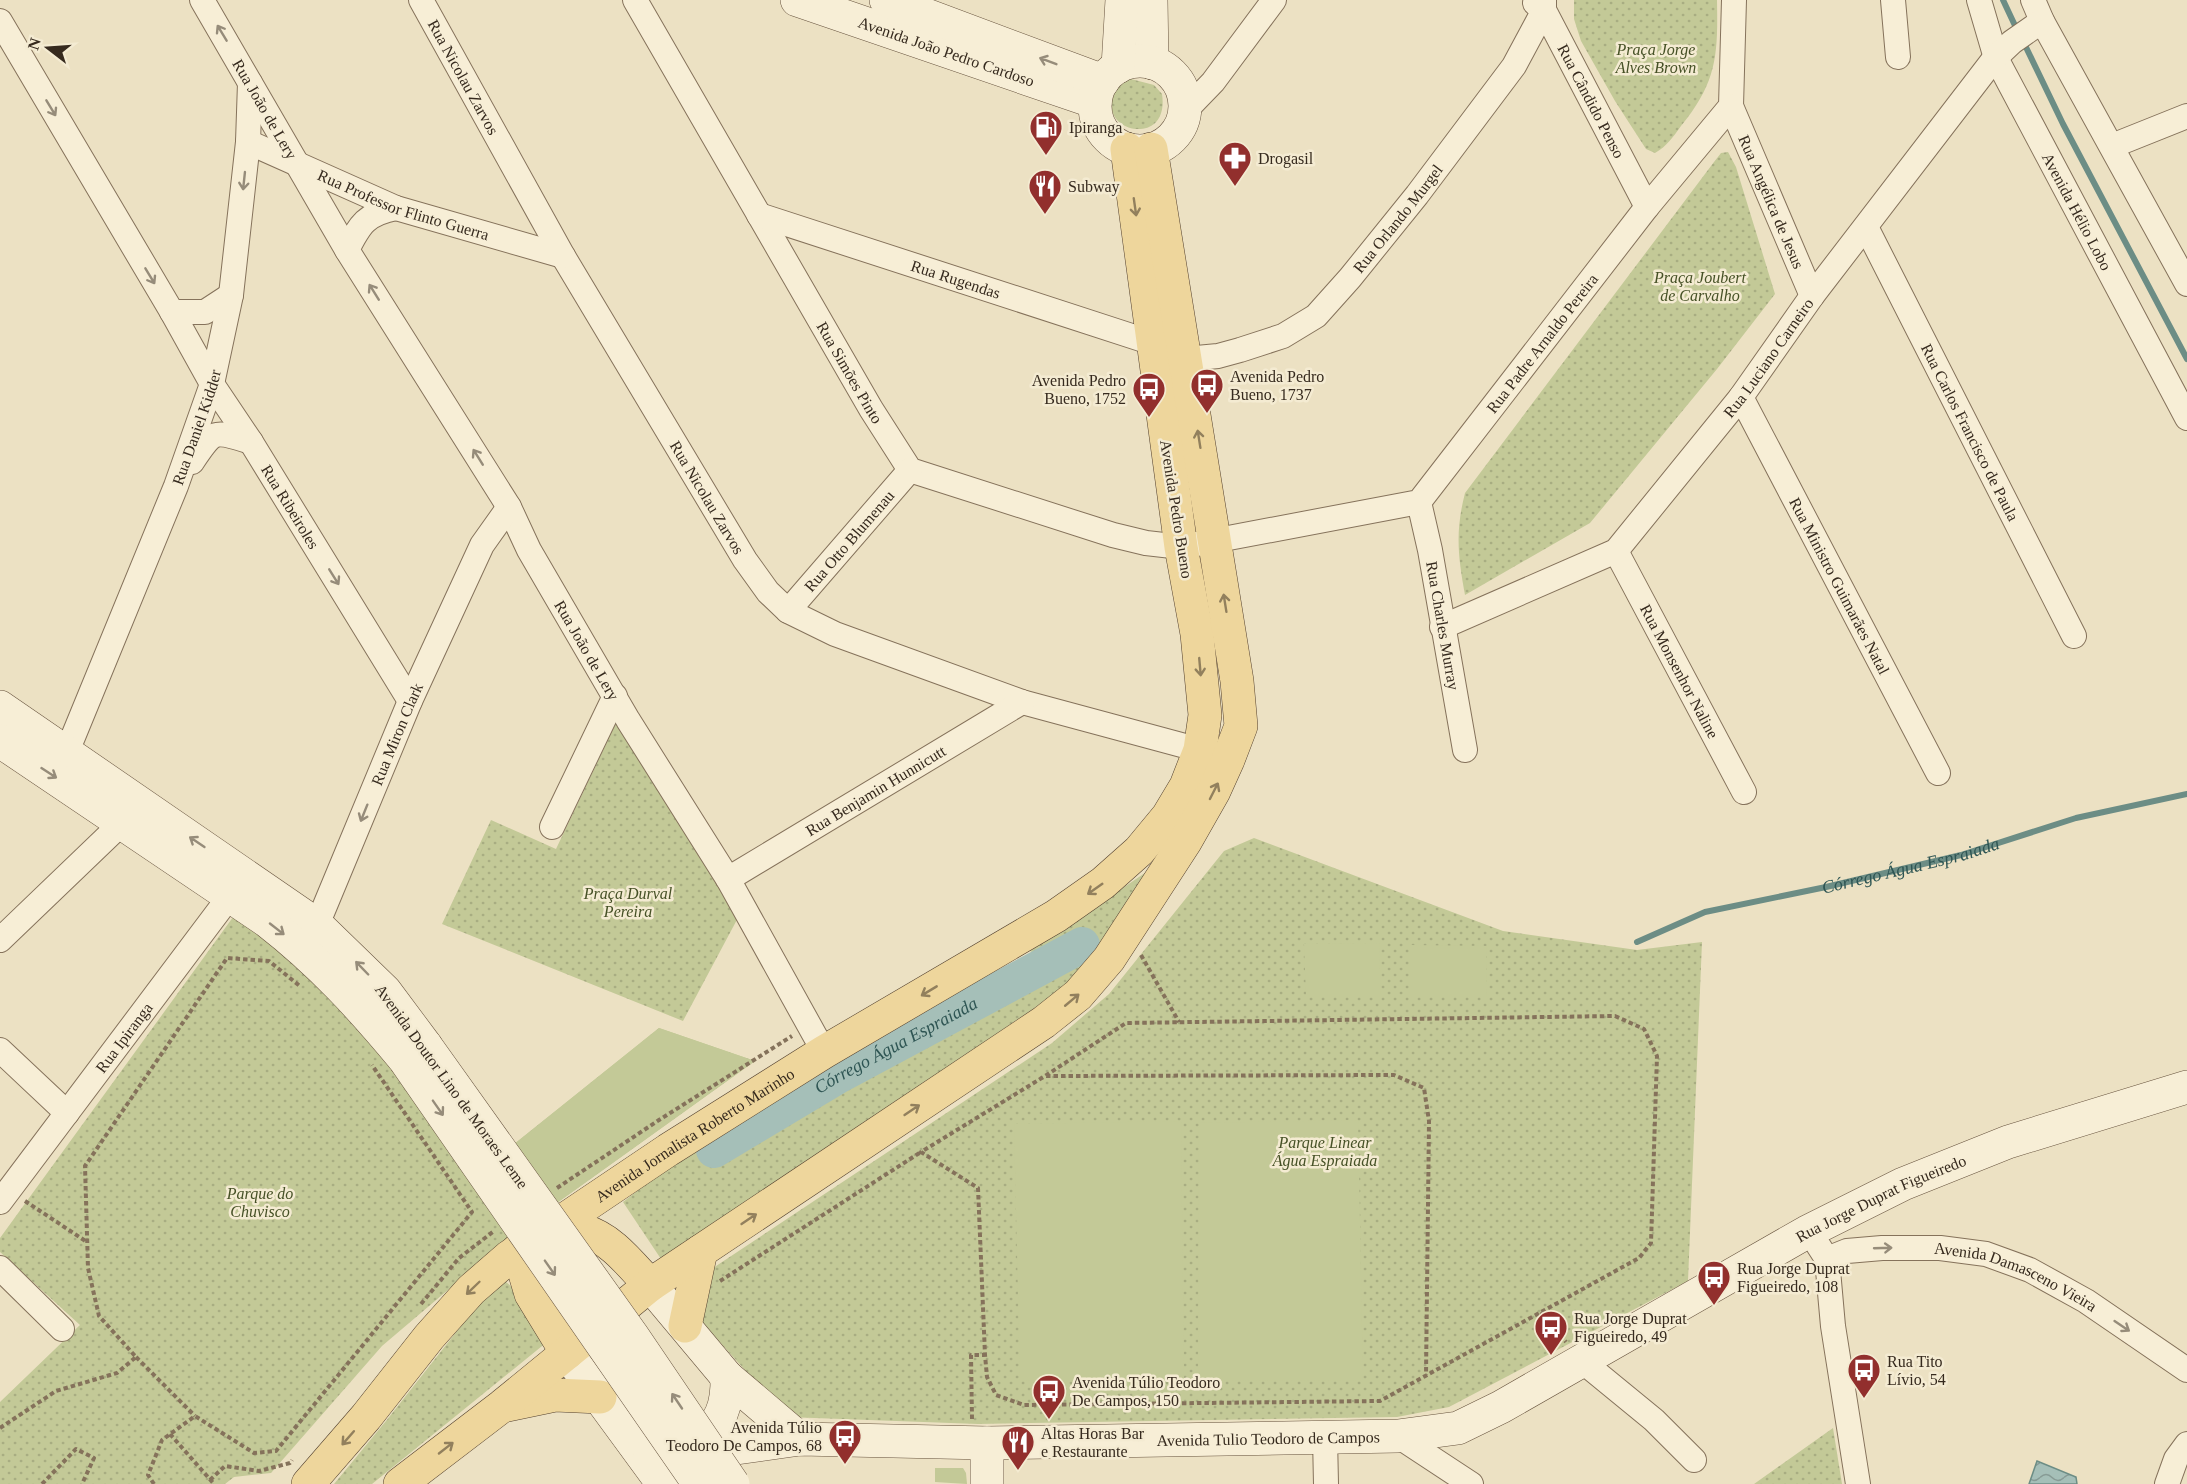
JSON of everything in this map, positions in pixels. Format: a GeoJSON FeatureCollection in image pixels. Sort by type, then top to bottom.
{"type":"FeatureCollection","features":[{"type":"Feature","properties":{"kind":"main road","name":"Avenida Pedro Bueno"},"geometry":{"type":"LineString","coordinates":[[701,1251],[1044,1022],[1078,995],[1109,960],[1185,842],[1214,791],[1228,760],[1240,726],[1238,681],[1186,359],[1139,149]]}},
{"type":"Feature","properties":{"kind":"main road","name":"Avenida Pedro Bueno"},"geometry":{"type":"LineString","coordinates":[[1139,149],[1153,343],[1181,547],[1197,633],[1205,715],[1200,750],[1186,786],[1168,816],[1139,851]]}},
{"type":"Feature","properties":{"kind":"main road","name":"Avenida Jornalista Roberto Marinho"},"geometry":{"type":"LineString","coordinates":[[302,1469],[366,1417],[429,1337],[471,1290],[518,1250],[668,1150],[824,1052],[1056,916],[1103,883],[1139,851]]}},
{"type":"Feature","properties":{"kind":"main road"},"geometry":{"type":"LineString","coordinates":[[550,1228],[583,1231],[601,1238],[650,1285]]}},
{"type":"Feature","properties":{"kind":"main road"},"geometry":{"type":"LineString","coordinates":[[518,1250],[531,1294],[567,1353]]}},
{"type":"Feature","properties":{"kind":"main road"},"geometry":{"type":"LineString","coordinates":[[400,1484],[502,1406],[650,1285],[701,1251]]}},
{"type":"Feature","properties":{"kind":"main road"},"geometry":{"type":"LineString","coordinates":[[685,1326],[701,1251]]}},
{"type":"Feature","properties":{"kind":"main road"},"geometry":{"type":"LineString","coordinates":[[502,1406],[555,1395],[600,1397]]}},
{"type":"Feature","properties":{"kind":"street","name":"Rua João de Lery"},"geometry":{"type":"LineString","coordinates":[[202,0],[347,250],[509,507],[529,550],[615,696],[728,879],[824,1052]]}},
{"type":"Feature","properties":{"kind":"street","name":"Rua Nicolau Zarvos"},"geometry":{"type":"LineString","coordinates":[[421,0],[563,255],[745,560],[768,592],[788,611],[835,634],[1022,702],[1200,750]]}},
{"type":"Feature","properties":{"kind":"street","name":"Rua Simões Pinto"},"geometry":{"type":"LineString","coordinates":[[635,0],[871,410],[910,470]]}},
{"type":"Feature","properties":{"kind":"street","name":"Avenida João Pedro Cardoso"},"geometry":{"type":"LineString","coordinates":[[797,0],[1105,83]]}},
{"type":"Feature","properties":{"kind":"street"},"geometry":{"type":"LineString","coordinates":[[1105,83],[1129,62],[1152,63],[1172,75],[1182,101],[1182,121],[1173,136],[1167,142],[1139,149],[1112,141],[1100,128],[1097,119],[1122,0]]}},
{"type":"Feature","properties":{"kind":"street"},"geometry":{"type":"LineString","coordinates":[[1151,0],[1152,63]]}},
{"type":"Feature","properties":{"kind":"street"},"geometry":{"type":"LineString","coordinates":[[1182,101],[1213,81],[1274,0]]}},
{"type":"Feature","properties":{"kind":"street"},"geometry":{"type":"LineString","coordinates":[[1731,106],[1734,0]]}},
{"type":"Feature","properties":{"kind":"street"},"geometry":{"type":"LineString","coordinates":[[1893,0],[1898,57]]}},
{"type":"Feature","properties":{"kind":"street","name":"Avenida Hélio Lobo"},"geometry":{"type":"LineString","coordinates":[[1979,0],[2187,418]]}},
{"type":"Feature","properties":{"kind":"street","name":"Avenida João Pedro Cardoso"},"geometry":{"type":"LineString","coordinates":[[893,1],[1105,83]]}},
{"type":"Feature","properties":{"kind":"street","name":"Rua Cândido Penso"},"geometry":{"type":"LineString","coordinates":[[1539,3],[1647,207]]}},
{"type":"Feature","properties":{"kind":"street","name":"Rua Orlando Murgel"},"geometry":{"type":"LineString","coordinates":[[1186,359],[1218,356],[1251,347],[1283,336],[1316,316],[1417,195],[1514,66],[1539,3]]}},
{"type":"Feature","properties":{"kind":"street"},"geometry":{"type":"LineString","coordinates":[[2036,16],[2112,146],[2187,284]]}},
{"type":"Feature","properties":{"kind":"street","name":"Rua Luciano Carneiro"},"geometry":{"type":"LineString","coordinates":[[1442,627],[1616,551],[1741,398],[1812,296],[2004,50],[2036,16]]}},
{"type":"Feature","properties":{"kind":"street","name":"Rua Ribeiroles"},"geometry":{"type":"LineString","coordinates":[[0,21],[212,384],[251,442],[410,700]]}},
{"type":"Feature","properties":{"kind":"street","name":"Rua Daniel Kidder"},"geometry":{"type":"LineString","coordinates":[[66,754],[176,486],[212,384],[231,295],[248,141],[250,81]]}},
{"type":"Feature","properties":{"kind":"street","name":"Rua Padre Arnaldo Pereira"},"geometry":{"type":"LineString","coordinates":[[1419,502],[1647,207],[1731,106]]}},
{"type":"Feature","properties":{"kind":"street","name":"Rua Angélica de Jesus"},"geometry":{"type":"LineString","coordinates":[[1731,106],[1812,296]]}},
{"type":"Feature","properties":{"kind":"street"},"geometry":{"type":"LineString","coordinates":[[2112,146],[2187,116]]}},
{"type":"Feature","properties":{"kind":"street","name":"Rua Professor Flinto Guerra"},"geometry":{"type":"LineString","coordinates":[[248,141],[396,208],[563,255]]}},
{"type":"Feature","properties":{"kind":"street"},"geometry":{"type":"LineString","coordinates":[[347,250],[362,223],[379,212],[396,208]]}},
{"type":"Feature","properties":{"kind":"street","name":"Rua Rugendas"},"geometry":{"type":"LineString","coordinates":[[759,215],[1153,343]]}},
{"type":"Feature","properties":{"kind":"street","name":"Rua Carlos Francisco de Paula"},"geometry":{"type":"LineString","coordinates":[[1866,227],[2074,636]]}},
{"type":"Feature","properties":{"kind":"street"},"geometry":{"type":"LineString","coordinates":[[172,312],[205,312],[231,295]]}},
{"type":"Feature","properties":{"kind":"street","name":"Rua Ministro Guimarães Natal"},"geometry":{"type":"LineString","coordinates":[[1741,398],[1938,773]]}},
{"type":"Feature","properties":{"kind":"street"},"geometry":{"type":"LineString","coordinates":[[176,486],[208,438],[219,434],[251,442]]}},
{"type":"Feature","properties":{"kind":"street"},"geometry":{"type":"LineString","coordinates":[[910,470],[1113,535],[1146,543],[1181,547],[1419,502]]}},
{"type":"Feature","properties":{"kind":"street","name":"Rua Otto Blumenau"},"geometry":{"type":"LineString","coordinates":[[788,611],[910,470]]}},
{"type":"Feature","properties":{"kind":"street","name":"Rua Charles Murray"},"geometry":{"type":"LineString","coordinates":[[1419,502],[1430,550],[1465,750]]}},
{"type":"Feature","properties":{"kind":"street","name":"Rua Miron Clark"},"geometry":{"type":"LineString","coordinates":[[317,925],[410,700],[482,545],[509,507]]}},
{"type":"Feature","properties":{"kind":"street"},"geometry":{"type":"LineString","coordinates":[[482,545],[498,539],[510,541],[529,550]]}},
{"type":"Feature","properties":{"kind":"street","name":"Rua Monsenhor Naline"},"geometry":{"type":"LineString","coordinates":[[1616,551],[1744,792]]}},
{"type":"Feature","properties":{"kind":"street"},"geometry":{"type":"LineString","coordinates":[[552,827],[615,696]]}},
{"type":"Feature","properties":{"kind":"street","name":"Rua Benjamin Hunnicutt"},"geometry":{"type":"LineString","coordinates":[[728,879],[1022,702]]}},
{"type":"Feature","properties":{"kind":"street","name":"Avenida Doutor Lino de Moraes Leme"},"geometry":{"type":"LineString","coordinates":[[0,707],[66,754],[238,885],[267,921],[326,970],[367,1013],[415,1053],[632,1335],[733,1484]]}},
{"type":"Feature","properties":{"kind":"street","name":"Avenida Doutor Lino de Moraes Leme"},"geometry":{"type":"LineString","coordinates":[[0,741],[123,822],[317,925],[385,991],[415,1053],[696,1469]]}},
{"type":"Feature","properties":{"kind":"street"},"geometry":{"type":"LineString","coordinates":[[0,940],[123,822]]}},
{"type":"Feature","properties":{"kind":"street","name":"Rua Ipiranga"},"geometry":{"type":"LineString","coordinates":[[4,1196],[238,885]]}},
{"type":"Feature","properties":{"kind":"street"},"geometry":{"type":"LineString","coordinates":[[0,1050],[67,1113]]}},
{"type":"Feature","properties":{"kind":"street","name":"Rua Jorge Duprat Figueiredo"},"geometry":{"type":"LineString","coordinates":[[1398,1436],[1458,1428],[1501,1407],[1807,1232],[1903,1184],[2008,1142],[2187,1087]]}},
{"type":"Feature","properties":{"kind":"street"},"geometry":{"type":"LineString","coordinates":[[1807,1232],[1827,1259],[1833,1326],[1858,1484]]}},
{"type":"Feature","properties":{"kind":"street","name":"Avenida Damasceno Vieira"},"geometry":{"type":"LineString","coordinates":[[1827,1259],[1847,1251],[1882,1248],[1940,1248],[1986,1254],[2030,1270],[2086,1302],[2187,1370]]}},
{"type":"Feature","properties":{"kind":"street"},"geometry":{"type":"LineString","coordinates":[[0,1268],[62,1329]]}},
{"type":"Feature","properties":{"kind":"street"},"geometry":{"type":"LineString","coordinates":[[650,1285],[727,1377],[800,1439]]}},
{"type":"Feature","properties":{"kind":"street"},"geometry":{"type":"LineString","coordinates":[[567,1353],[655,1473]]}},
{"type":"Feature","properties":{"kind":"street"},"geometry":{"type":"LineString","coordinates":[[1582,1361],[1654,1419],[1694,1460]]}},
{"type":"Feature","properties":{"kind":"street"},"geometry":{"type":"LineString","coordinates":[[696,1469],[725,1408],[728,1399],[727,1377]]}},
{"type":"Feature","properties":{"kind":"street"},"geometry":{"type":"LineString","coordinates":[[980,1434],[987,1484]]}},
{"type":"Feature","properties":{"kind":"street","name":"Avenida Tulio Teodoro de Campos"},"geometry":{"type":"LineString","coordinates":[[655,1473],[696,1469],[800,1439],[980,1434],[1398,1436],[1471,1484]]}},
{"type":"Feature","properties":{"kind":"street"},"geometry":{"type":"LineString","coordinates":[[1325,1437],[1326,1484]]}},
{"type":"Feature","properties":{"kind":"street"},"geometry":{"type":"LineString","coordinates":[[2167,1484],[2176,1459],[2187,1444]]}},
{"type":"Feature","properties":{"kind":"path"},"geometry":{"type":"LineString","coordinates":[[1137,949],[1179,1022]]}},
{"type":"Feature","properties":{"kind":"path"},"geometry":{"type":"LineString","coordinates":[[302,988],[269,961],[227,958],[85,1166],[88,1269],[99,1316],[195,1416],[254,1453],[276,1451],[472,1212],[369,1060]]}},
{"type":"Feature","properties":{"kind":"path"},"geometry":{"type":"LineString","coordinates":[[715,1285],[921,1152],[1046,1076],[1126,1023],[1615,1016],[1644,1029],[1657,1056],[1651,1243],[1639,1258],[1380,1401],[1024,1405],[996,1395],[987,1377],[985,1354],[978,1188],[921,1152]]}},
{"type":"Feature","properties":{"kind":"path"},"geometry":{"type":"LineString","coordinates":[[1046,1076],[1394,1075],[1424,1088],[1429,1121],[1426,1376]]}},
{"type":"Feature","properties":{"kind":"path"},"geometry":{"type":"LineString","coordinates":[[4,1196],[87,1242]]}},
{"type":"Feature","properties":{"kind":"path"},"geometry":{"type":"LineString","coordinates":[[1541,1312],[1582,1361]]}},
{"type":"Feature","properties":{"kind":"path"},"geometry":{"type":"LineString","coordinates":[[980,1434],[971,1355],[985,1354]]}},
{"type":"Feature","properties":{"kind":"path"},"geometry":{"type":"LineString","coordinates":[[0,1428],[56,1391],[117,1372],[136,1357]]}},
{"type":"Feature","properties":{"kind":"path"},"geometry":{"type":"LineString","coordinates":[[154,1484],[148,1475],[162,1440],[195,1416]]}},
{"type":"Feature","properties":{"kind":"path"},"geometry":{"type":"LineString","coordinates":[[170,1434],[212,1482],[225,1466],[259,1471],[290,1463],[302,1469]]}},
{"type":"Feature","properties":{"kind":"path"},"geometry":{"type":"LineString","coordinates":[[42,1484],[76,1449],[94,1458],[82,1484]]}},
{"type":"Feature","properties":{"kind":"green space","name":"Praça Jorge Alves Brown"},"geometry":{"type":"Polygon","coordinates":[[[1574,0],[1717,0],[1716,52],[1708,81],[1693,110],[1670,141],[1655,153],[1646,149],[1615,101],[1581,41],[1574,19],[1574,0]]]}},
{"type":"Feature","properties":{"kind":"green space"},"geometry":{"type":"Polygon","coordinates":[[[1131,79],[1154,85],[1162,94],[1162,111],[1156,122],[1147,128],[1136,129],[1125,126],[1117,120],[1112,110],[1117,88],[1131,79]]]}},
{"type":"Feature","properties":{"kind":"green space","name":"Praça Joubert de Carvalho"},"geometry":{"type":"Polygon","coordinates":[[[1728,152],[1736,167],[1775,294],[1717,369],[1590,523],[1465,595],[1459,544],[1460,520],[1465,493],[1714,162],[1721,153],[1728,152]]]}},
{"type":"Feature","properties":{"kind":"green space","name":"Praça Durval Pereira"},"geometry":{"type":"Polygon","coordinates":[[[616,723],[740,914],[683,1021],[442,924],[491,820],[556,849],[616,723]]]}},
{"type":"Feature","properties":{"kind":"green space","name":"Parque Linear Água Espraiada"},"geometry":{"type":"Polygon","coordinates":[[[1254,838],[1503,931],[1637,950],[1702,942],[1688,1281],[1449,1407],[1397,1417],[978,1424],[787,1417],[700,1320],[707,1272],[1052,1043],[1109,994],[1224,851],[1254,838]]]}},
{"type":"Feature","properties":{"kind":"green space"},"geometry":{"type":"Polygon","coordinates":[[[1164,860],[1083,968],[1055,994],[663,1262],[623,1202],[706,1137],[722,1160],[856,1079],[1087,956],[1077,933],[1038,955],[1030,951],[1164,860]]]}},
{"type":"Feature","properties":{"kind":"green space","name":"Parque do Chuvisco"},"geometry":{"type":"Polygon","coordinates":[[[236,913],[362,1015],[472,1178],[659,1028],[755,1061],[515,1233],[382,1346],[271,1473],[234,1477],[225,1484],[0,1484],[0,1402],[80,1325],[0,1252],[0,1238],[236,913]]]}},
{"type":"Feature","properties":{"kind":"green space"},"geometry":{"type":"Polygon","coordinates":[[[1379,943],[1381,995],[1306,995],[1304,944],[1379,943]]]}},
{"type":"Feature","properties":{"kind":"green space"},"geometry":{"type":"Polygon","coordinates":[[[1411,945],[1486,946],[1487,997],[1411,997],[1411,945]]]}},
{"type":"Feature","properties":{"kind":"green space"},"geometry":{"type":"Polygon","coordinates":[[[659,1028],[755,1061],[515,1233],[472,1178],[659,1028]]]}},
{"type":"Feature","properties":{"kind":"green space"},"geometry":{"type":"Polygon","coordinates":[[[1358,1120],[1363,1381],[1198,1380],[1199,1123],[1358,1120]]]}},
{"type":"Feature","properties":{"kind":"green space"},"geometry":{"type":"Polygon","coordinates":[[[1181,1121],[1184,1380],[1020,1381],[1014,1124],[1181,1121]]]}},
{"type":"Feature","properties":{"kind":"green space"},"geometry":{"type":"Polygon","coordinates":[[[502,1282],[512,1287],[547,1342],[372,1484],[334,1484],[476,1307],[502,1282]]]}},
{"type":"Feature","properties":{"kind":"green space"},"geometry":{"type":"Polygon","coordinates":[[[1833,1428],[1842,1484],[1754,1484],[1833,1428]]]}},
{"type":"Feature","properties":{"kind":"green space"},"geometry":{"type":"Polygon","coordinates":[[[935,1468],[963,1468],[967,1484],[935,1482],[935,1468]]]}},
{"type":"Feature","properties":{"kind":"water"},"geometry":{"type":"Polygon","coordinates":[[[2037,1461],[2076,1477],[2077,1484],[2029,1484],[2037,1461]]]}},
{"type":"Feature","properties":{"kind":"waterway"},"geometry":{"type":"LineString","coordinates":[[2003,0],[2018,32]]}},
{"type":"Feature","properties":{"kind":"waterway"},"geometry":{"type":"LineString","coordinates":[[2023,41],[2063,124],[2187,359]]}},
{"type":"Feature","properties":{"kind":"waterway","name":"Córrego Água Espraiada"},"geometry":{"type":"LineString","coordinates":[[1637,942],[1705,912],[1826,887],[1961,855],[2076,818],[2187,794]]}},
{"type":"Feature","properties":{"kind":"waterway","name":"Córrego Água Espraiada"},"geometry":{"type":"LineString","coordinates":[[714,1150],[836,1077],[1082,945]]}},
{"type":"Feature","properties":{"kind":"place","name":"Ipiranga"},"geometry":{"type":"Point","coordinates":[1046,156]}},
{"type":"Feature","properties":{"kind":"place","name":"Drogasil"},"geometry":{"type":"Point","coordinates":[1235,187]}},
{"type":"Feature","properties":{"kind":"place","name":"Subway"},"geometry":{"type":"Point","coordinates":[1045,215]}},
{"type":"Feature","properties":{"kind":"place","name":"Avenida Pedro Bueno, 1737"},"geometry":{"type":"Point","coordinates":[1207,414]}},
{"type":"Feature","properties":{"kind":"place","name":"Avenida Pedro Bueno, 1752"},"geometry":{"type":"Point","coordinates":[1149,418]}},
{"type":"Feature","properties":{"kind":"place","name":"Rua Jorge Duprat Figueiredo, 108"},"geometry":{"type":"Point","coordinates":[1714,1306]}},
{"type":"Feature","properties":{"kind":"place","name":"Rua Jorge Duprat Figueiredo, 49"},"geometry":{"type":"Point","coordinates":[1551,1356]}},
{"type":"Feature","properties":{"kind":"place","name":"Rua Tito Lívio, 54"},"geometry":{"type":"Point","coordinates":[1864,1399]}},
{"type":"Feature","properties":{"kind":"place","name":"Avenida Túlio Teodoro De Campos, 150"},"geometry":{"type":"Point","coordinates":[1049,1420]}},
{"type":"Feature","properties":{"kind":"place","name":"Avenida Túlio Teodoro De Campos, 68"},"geometry":{"type":"Point","coordinates":[845,1465]}},
{"type":"Feature","properties":{"kind":"place","name":"Altas Horas Bar e Restaurante"},"geometry":{"type":"Point","coordinates":[1018,1471]}}]}
